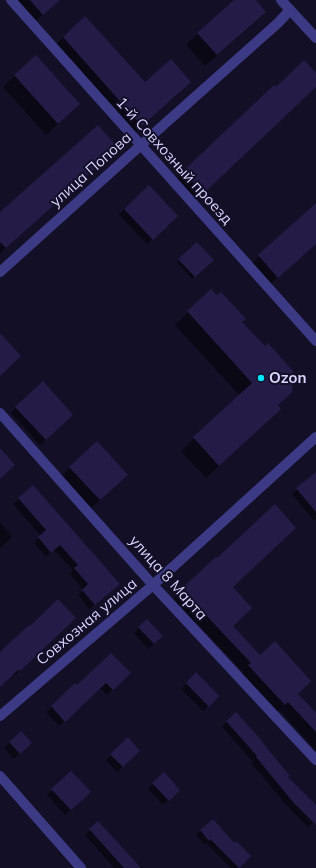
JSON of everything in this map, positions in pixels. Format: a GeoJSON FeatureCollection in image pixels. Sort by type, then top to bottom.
{"type":"FeatureCollection","features":[{"type":"Feature","properties":{"kind":"street","name":"1-й Совхозный проезд"},"geometry":{"type":"LineString","coordinates":[[11,0],[316,341]]}},
{"type":"Feature","properties":{"kind":"street"},"geometry":{"type":"LineString","coordinates":[[281,0],[316,38]]}},
{"type":"Feature","properties":{"kind":"street","name":"улица Попова"},"geometry":{"type":"LineString","coordinates":[[0,272],[140,145],[278,24],[290,10]]}},
{"type":"Feature","properties":{"kind":"street","name":"улица 8 Марта"},"geometry":{"type":"LineString","coordinates":[[0,413],[153,585],[316,760]]}},
{"type":"Feature","properties":{"kind":"street","name":"Совхозная улица"},"geometry":{"type":"LineString","coordinates":[[0,716],[153,585],[316,437]]}},
{"type":"Feature","properties":{"kind":"street"},"geometry":{"type":"LineString","coordinates":[[0,776],[81,868]]}},
{"type":"Feature","properties":{"kind":"building"},"geometry":{"type":"Polygon","coordinates":[[[30,0],[60,0],[43,15],[30,0]]]}},
{"type":"Feature","properties":{"kind":"building"},"geometry":{"type":"Polygon","coordinates":[[[234,0],[256,0],[266,12],[217,55],[197,33],[234,0]]]}},
{"type":"Feature","properties":{"kind":"building"},"geometry":{"type":"Polygon","coordinates":[[[85,16],[145,82],[171,59],[191,82],[142,126],[63,37],[85,16]]]}},
{"type":"Feature","properties":{"kind":"building"},"geometry":{"type":"Polygon","coordinates":[[[36,55],[80,104],[58,124],[14,75],[36,55]]]}},
{"type":"Feature","properties":{"kind":"building"},"geometry":{"type":"Polygon","coordinates":[[[304,60],[316,73],[316,87],[203,194],[183,171],[274,85],[276,87],[304,60]]]}},
{"type":"Feature","properties":{"kind":"building"},"geometry":{"type":"Polygon","coordinates":[[[98,125],[118,148],[6,248],[0,242],[0,212],[98,125]]]}},
{"type":"Feature","properties":{"kind":"building"},"geometry":{"type":"Polygon","coordinates":[[[149,185],[178,216],[153,240],[124,209],[149,185]]]}},
{"type":"Feature","properties":{"kind":"building"},"geometry":{"type":"Polygon","coordinates":[[[316,203],[316,244],[278,278],[258,255],[316,203]]]}},
{"type":"Feature","properties":{"kind":"building"},"geometry":{"type":"Polygon","coordinates":[[[197,242],[214,260],[195,277],[178,259],[197,242]]]}},
{"type":"Feature","properties":{"kind":"building"},"geometry":{"type":"Polygon","coordinates":[[[211,289],[217,295],[221,292],[246,319],[242,322],[265,346],[268,343],[293,371],[292,392],[278,405],[281,409],[219,466],[193,437],[252,383],[187,311],[211,289]]]}},
{"type":"Feature","properties":{"kind":"building"},"geometry":{"type":"Polygon","coordinates":[[[0,333],[21,356],[0,376],[0,333]]]}},
{"type":"Feature","properties":{"kind":"building"},"geometry":{"type":"Polygon","coordinates":[[[43,381],[73,415],[46,440],[15,407],[43,381]]]}},
{"type":"Feature","properties":{"kind":"building"},"geometry":{"type":"Polygon","coordinates":[[[97,441],[128,475],[100,500],[69,467],[97,441]]]}},
{"type":"Feature","properties":{"kind":"building"},"geometry":{"type":"Polygon","coordinates":[[[0,448],[15,465],[0,479],[0,448]]]}},
{"type":"Feature","properties":{"kind":"building"},"geometry":{"type":"Polygon","coordinates":[[[316,472],[316,512],[296,488],[316,472]]]}},
{"type":"Feature","properties":{"kind":"building"},"geometry":{"type":"Polygon","coordinates":[[[33,485],[120,584],[95,605],[82,590],[88,584],[74,568],[78,565],[60,545],[51,553],[38,537],[46,530],[18,498],[33,485]]]}},
{"type":"Feature","properties":{"kind":"building"},"geometry":{"type":"Polygon","coordinates":[[[275,504],[296,528],[233,587],[252,608],[233,626],[260,655],[275,641],[311,681],[298,694],[316,713],[316,732],[288,702],[285,705],[248,665],[251,663],[181,589],[275,504]]]}},
{"type":"Feature","properties":{"kind":"building"},"geometry":{"type":"Polygon","coordinates":[[[58,599],[76,618],[20,671],[18,670],[0,687],[0,652],[58,599]]]}},
{"type":"Feature","properties":{"kind":"building"},"geometry":{"type":"Polygon","coordinates":[[[147,619],[163,636],[154,644],[138,627],[147,619]]]}},
{"type":"Feature","properties":{"kind":"building"},"geometry":{"type":"Polygon","coordinates":[[[111,653],[131,673],[113,690],[106,683],[65,722],[51,706],[75,683],[77,685],[111,653]]]}},
{"type":"Feature","properties":{"kind":"building"},"geometry":{"type":"Polygon","coordinates":[[[196,672],[219,696],[209,707],[186,683],[196,672]]]}},
{"type":"Feature","properties":{"kind":"building"},"geometry":{"type":"Polygon","coordinates":[[[236,712],[263,742],[290,776],[288,777],[316,805],[316,825],[293,802],[256,757],[257,756],[226,721],[236,712]]]}},
{"type":"Feature","properties":{"kind":"building"},"geometry":{"type":"Polygon","coordinates":[[[21,731],[32,743],[20,754],[9,742],[21,731]]]}},
{"type":"Feature","properties":{"kind":"building"},"geometry":{"type":"Polygon","coordinates":[[[128,737],[140,751],[123,767],[110,754],[128,737]]]}},
{"type":"Feature","properties":{"kind":"building"},"geometry":{"type":"Polygon","coordinates":[[[71,771],[91,792],[71,810],[51,789],[71,771]]]}},
{"type":"Feature","properties":{"kind":"building"},"geometry":{"type":"Polygon","coordinates":[[[164,772],[180,790],[169,801],[152,783],[164,772]]]}},
{"type":"Feature","properties":{"kind":"building"},"geometry":{"type":"Polygon","coordinates":[[[213,819],[234,843],[236,841],[251,856],[239,868],[210,839],[209,841],[200,830],[213,819]]]}},
{"type":"Feature","properties":{"kind":"building"},"geometry":{"type":"Polygon","coordinates":[[[98,821],[141,868],[124,868],[89,829],[98,821]]]}},
{"type":"Feature","properties":{"kind":"place","name":"Ozon"},"geometry":{"type":"Point","coordinates":[261,378]}}]}
